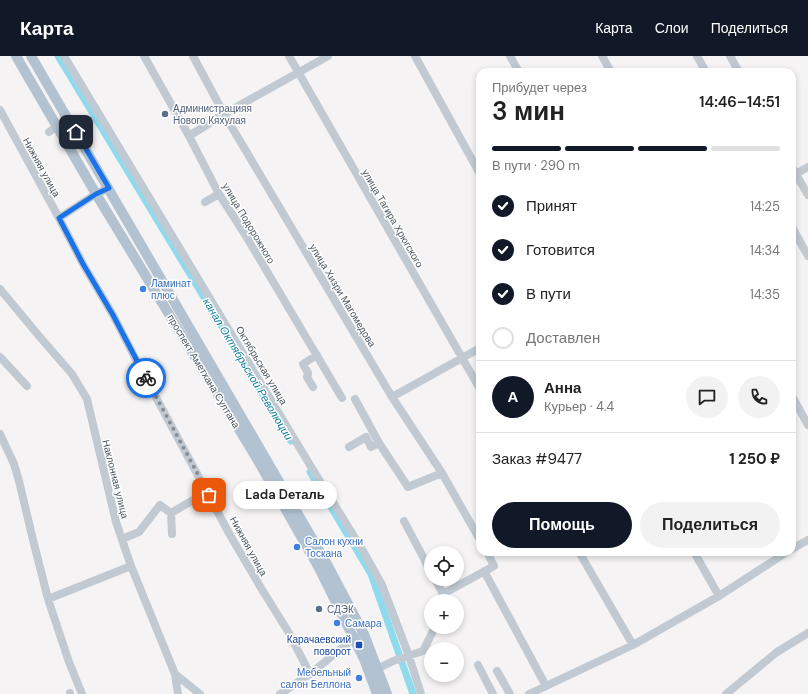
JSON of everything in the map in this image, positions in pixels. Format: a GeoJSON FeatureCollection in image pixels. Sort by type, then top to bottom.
{"type":"FeatureCollection","features":[{"type":"Feature","properties":{"kind":"main road","name":"проспект Аметхана Султана"},"geometry":{"type":"LineString","coordinates":[[16,56],[53,129],[96,194],[257,459],[319,568],[364,659],[373,671],[377,694]]}},
{"type":"Feature","properties":{"kind":"main road"},"geometry":{"type":"LineString","coordinates":[[31,56],[327,564],[364,634],[373,671],[387,694]]}},
{"type":"Feature","properties":{"kind":"street","name":"Октябрьская улица"},"geometry":{"type":"LineString","coordinates":[[64,56],[310,466],[363,551],[382,586],[409,656],[421,694]]}},
{"type":"Feature","properties":{"kind":"street","name":"улица Подорожного"},"geometry":{"type":"LineString","coordinates":[[144,56],[189,136],[219,194],[246,236],[342,398]]}},
{"type":"Feature","properties":{"kind":"street","name":"улица Хизри Магомедова"},"geometry":{"type":"LineString","coordinates":[[193,56],[224,114],[392,397],[442,473],[476,533]]}},
{"type":"Feature","properties":{"kind":"street","name":"улица Тагира Хрюгского"},"geometry":{"type":"LineString","coordinates":[[289,56],[476,382]]}},
{"type":"Feature","properties":{"kind":"street"},"geometry":{"type":"LineString","coordinates":[[189,136],[224,114],[328,56]]}},
{"type":"Feature","properties":{"kind":"street"},"geometry":{"type":"LineString","coordinates":[[415,56],[476,167]]}},
{"type":"Feature","properties":{"kind":"street"},"geometry":{"type":"LineString","coordinates":[[510,56],[517,68]]}},
{"type":"Feature","properties":{"kind":"street"},"geometry":{"type":"LineString","coordinates":[[602,56],[609,68]]}},
{"type":"Feature","properties":{"kind":"street"},"geometry":{"type":"LineString","coordinates":[[697,56],[704,68]]}},
{"type":"Feature","properties":{"kind":"street"},"geometry":{"type":"LineString","coordinates":[[730,56],[737,68]]}},
{"type":"Feature","properties":{"kind":"street","name":"Нижняя улица"},"geometry":{"type":"LineString","coordinates":[[0,110],[83,264],[113,315],[230,535],[289,633],[310,674]]}},
{"type":"Feature","properties":{"kind":"street"},"geometry":{"type":"LineString","coordinates":[[53,129],[68,119]]}},
{"type":"Feature","properties":{"kind":"street"},"geometry":{"type":"LineString","coordinates":[[796,171],[808,168]]}},
{"type":"Feature","properties":{"kind":"street"},"geometry":{"type":"LineString","coordinates":[[796,177],[808,195]]}},
{"type":"Feature","properties":{"kind":"street"},"geometry":{"type":"LineString","coordinates":[[59,218],[96,194],[109,188]]}},
{"type":"Feature","properties":{"kind":"street"},"geometry":{"type":"LineString","coordinates":[[205,202],[219,194]]}},
{"type":"Feature","properties":{"kind":"street"},"geometry":{"type":"LineString","coordinates":[[796,234],[808,256]]}},
{"type":"Feature","properties":{"kind":"street","name":"Наклонная улица"},"geometry":{"type":"LineString","coordinates":[[0,289],[72,374],[87,399],[116,522],[131,566],[175,674],[178,694]]}},
{"type":"Feature","properties":{"kind":"street"},"geometry":{"type":"LineString","coordinates":[[392,397],[476,350]]}},
{"type":"Feature","properties":{"kind":"street"},"geometry":{"type":"LineString","coordinates":[[313,388],[307,377],[308,373],[303,364],[317,355]]}},
{"type":"Feature","properties":{"kind":"street"},"geometry":{"type":"LineString","coordinates":[[0,357],[27,386]]}},
{"type":"Feature","properties":{"kind":"street"},"geometry":{"type":"LineString","coordinates":[[355,399],[379,442],[408,487],[442,473]]}},
{"type":"Feature","properties":{"kind":"street"},"geometry":{"type":"LineString","coordinates":[[796,403],[808,425]]}},
{"type":"Feature","properties":{"kind":"street"},"geometry":{"type":"LineString","coordinates":[[0,434],[14,464],[48,599],[69,662],[82,694]]}},
{"type":"Feature","properties":{"kind":"street"},"geometry":{"type":"LineString","coordinates":[[349,446],[366,437],[371,447],[379,442]]}},
{"type":"Feature","properties":{"kind":"street"},"geometry":{"type":"LineString","coordinates":[[171,513],[200,496]]}},
{"type":"Feature","properties":{"kind":"street"},"geometry":{"type":"LineString","coordinates":[[122,539],[139,532],[160,505],[171,513]]}},
{"type":"Feature","properties":{"kind":"street"},"geometry":{"type":"LineString","coordinates":[[171,513],[172,534]]}},
{"type":"Feature","properties":{"kind":"street"},"geometry":{"type":"LineString","coordinates":[[404,521],[424,559]]}},
{"type":"Feature","properties":{"kind":"street"},"geometry":{"type":"LineString","coordinates":[[796,547],[808,540]]}},
{"type":"Feature","properties":{"kind":"street"},"geometry":{"type":"LineString","coordinates":[[447,594],[494,566],[489,556]]}},
{"type":"Feature","properties":{"kind":"street"},"geometry":{"type":"LineString","coordinates":[[581,556],[633,646]]}},
{"type":"Feature","properties":{"kind":"street"},"geometry":{"type":"LineString","coordinates":[[696,556],[719,596]]}},
{"type":"Feature","properties":{"kind":"street"},"geometry":{"type":"LineString","coordinates":[[529,694],[633,646],[719,596],[781,556]]}},
{"type":"Feature","properties":{"kind":"street"},"geometry":{"type":"LineString","coordinates":[[48,599],[131,566]]}},
{"type":"Feature","properties":{"kind":"street"},"geometry":{"type":"LineString","coordinates":[[484,571],[546,686]]}},
{"type":"Feature","properties":{"kind":"street"},"geometry":{"type":"LineString","coordinates":[[726,694],[777,652],[808,633]]}},
{"type":"Feature","properties":{"kind":"street"},"geometry":{"type":"LineString","coordinates":[[280,694],[310,674],[354,638],[364,634]]}},
{"type":"Feature","properties":{"kind":"street"},"geometry":{"type":"LineString","coordinates":[[373,671],[393,661],[423,651],[433,634]]}},
{"type":"Feature","properties":{"kind":"street"},"geometry":{"type":"LineString","coordinates":[[478,666],[493,694]]}},
{"type":"Feature","properties":{"kind":"street"},"geometry":{"type":"LineString","coordinates":[[497,671],[510,694]]}},
{"type":"Feature","properties":{"kind":"street"},"geometry":{"type":"LineString","coordinates":[[175,674],[200,694]]}},
{"type":"Feature","properties":{"kind":"waterway","name":"канал Октябрьской Революции"},"geometry":{"type":"LineString","coordinates":[[58,56],[291,441]]}},
{"type":"Feature","properties":{"kind":"waterway","name":"канал Октябрьской Революции"},"geometry":{"type":"LineString","coordinates":[[310,472],[371,574],[413,694]]}},
{"type":"Feature","properties":{"kind":"way so far"},"geometry":{"type":"LineString","coordinates":[[146,378],[209,495]]}},
{"type":"Feature","properties":{"kind":"place","name":"Администрацияя Нового Кяхулая"},"geometry":{"type":"Point","coordinates":[165,114]}},
{"type":"Feature","properties":{"kind":"place","name":"Ламинат плюс"},"geometry":{"type":"Point","coordinates":[143,289]}},
{"type":"Feature","properties":{"kind":"place","name":"Lada Dеталь"},"geometry":{"type":"Point","coordinates":[209,495]}},
{"type":"Feature","properties":{"kind":"place","name":"Салон кухни Тоскана"},"geometry":{"type":"Point","coordinates":[297,547]}},
{"type":"Feature","properties":{"kind":"place","name":"СДЭК"},"geometry":{"type":"Point","coordinates":[319,609]}},
{"type":"Feature","properties":{"kind":"place","name":"Самара"},"geometry":{"type":"Point","coordinates":[337,623]}},
{"type":"Feature","properties":{"kind":"place","name":"Карачаевский поворот"},"geometry":{"type":"Point","coordinates":[359,645]}},
{"type":"Feature","properties":{"kind":"place","name":"Мебельный салон Беллона"},"geometry":{"type":"Point","coordinates":[359,678]}},
{"type":"Feature","properties":{"kind":"route"},"geometry":{"type":"LineString","coordinates":[[76,132],[109,188],[96,194],[59,218],[146,378]]}}]}
